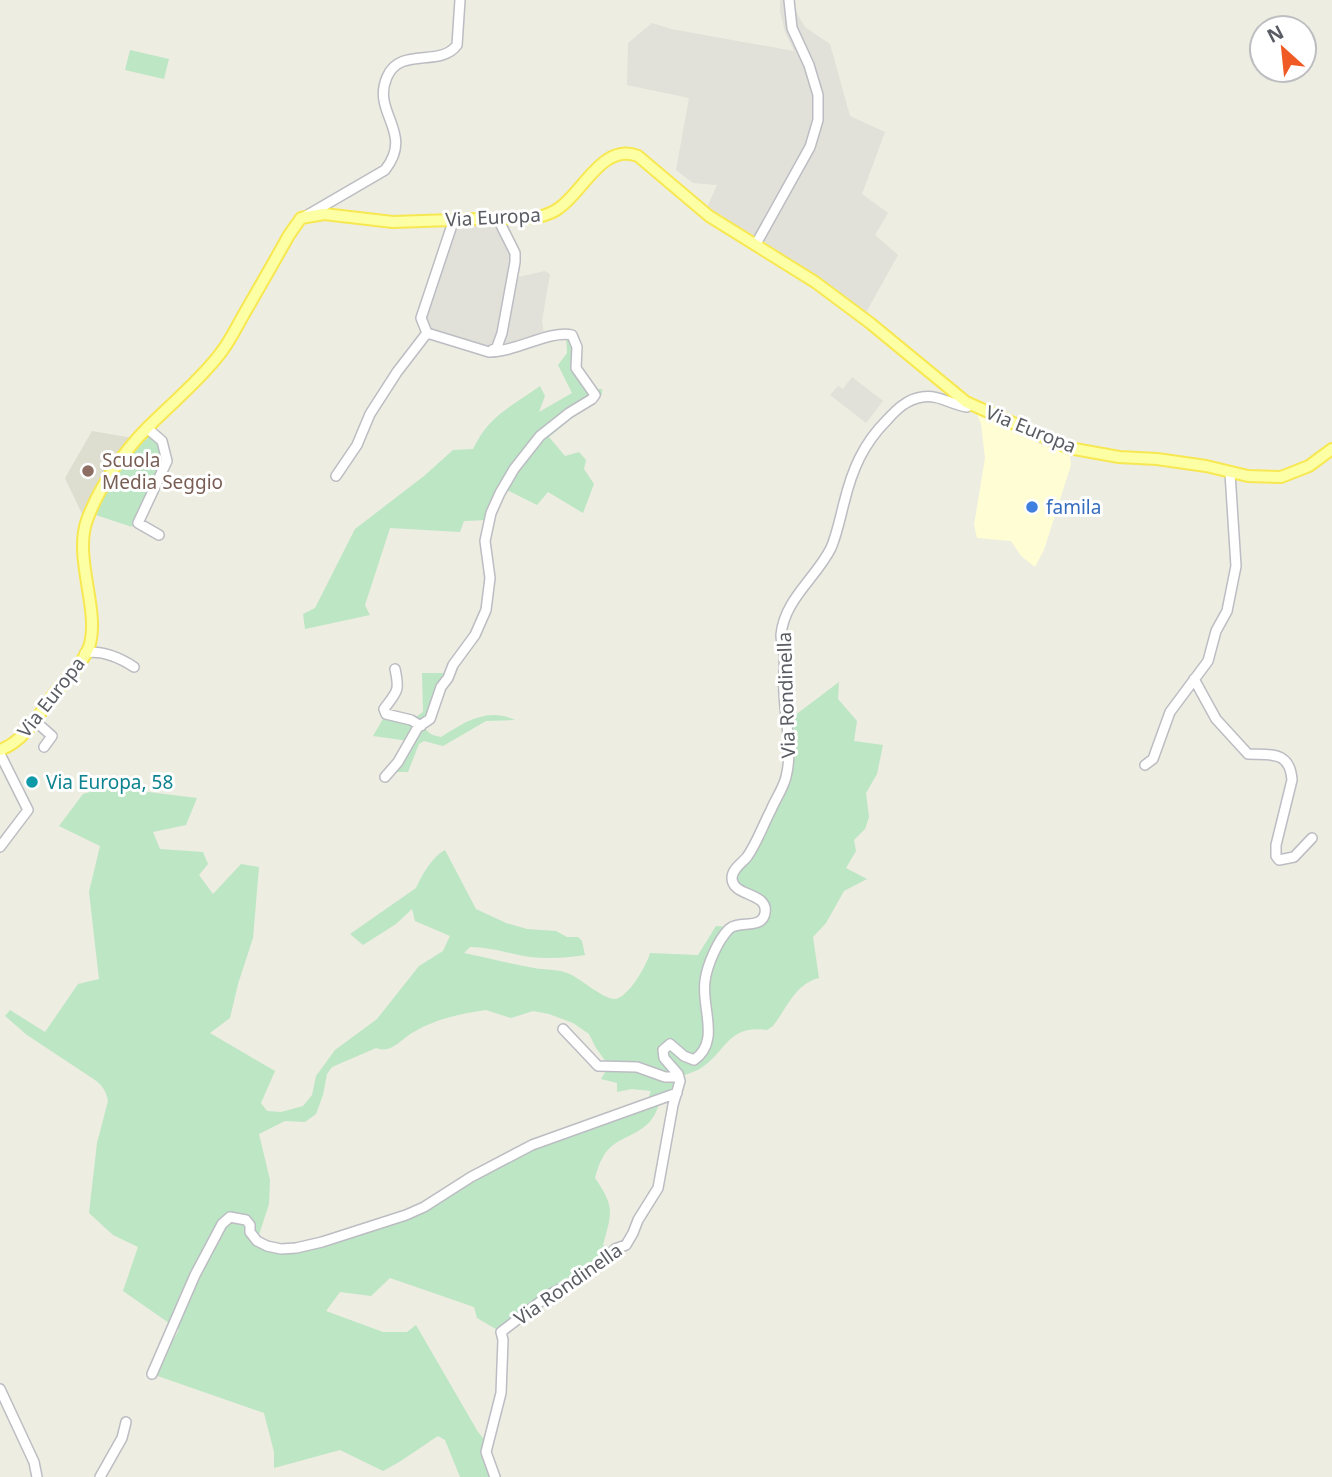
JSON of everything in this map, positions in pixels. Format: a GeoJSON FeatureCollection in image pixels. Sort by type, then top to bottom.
{"type":"FeatureCollection","features":[{"type":"Feature","properties":{"kind":"main road","name":"Via Europa"},"geometry":{"type":"LineString","coordinates":[[0,752],[12,746],[35,721],[89,646],[92,627],[83,548],[86,522],[111,474],[127,450],[147,428],[200,378],[221,354],[301,218],[324,214],[393,222],[538,217],[559,208],[611,158],[621,152],[629,152],[638,156],[709,216],[816,282],[971,404],[1069,448],[1119,457],[1206,466],[1248,476],[1281,477],[1309,466],[1332,449]]}},
{"type":"Feature","properties":{"kind":"street"},"geometry":{"type":"LineString","coordinates":[[301,218],[386,170],[394,159],[398,144],[387,113],[383,91],[387,75],[398,62],[418,57],[443,56],[453,51],[457,45],[460,0]]}},
{"type":"Feature","properties":{"kind":"street"},"geometry":{"type":"LineString","coordinates":[[756,244],[810,147],[818,120],[818,95],[809,65],[792,28],[789,0]]}},
{"type":"Feature","properties":{"kind":"street"},"geometry":{"type":"LineString","coordinates":[[427,333],[421,318],[422,310],[453,219]]}},
{"type":"Feature","properties":{"kind":"street"},"geometry":{"type":"LineString","coordinates":[[489,352],[497,346],[502,333],[515,262],[508,236],[498,219]]}},
{"type":"Feature","properties":{"kind":"street"},"geometry":{"type":"LineString","coordinates":[[385,777],[398,762],[409,741],[430,719],[441,687],[475,635],[486,610],[490,578],[485,541],[491,513],[500,493],[514,469],[540,436],[561,418],[592,400],[595,395],[576,368],[577,347],[572,335],[555,335],[506,351],[489,352],[427,333]]}},
{"type":"Feature","properties":{"kind":"street"},"geometry":{"type":"LineString","coordinates":[[336,476],[357,445],[370,414],[427,333]]}},
{"type":"Feature","properties":{"kind":"street","name":"Via Rondinella"},"geometry":{"type":"LineString","coordinates":[[495,1477],[486,1452],[501,1393],[501,1332],[549,1295],[586,1276],[615,1249],[626,1245],[658,1188],[677,1093],[679,1077],[664,1058],[663,1050],[670,1044],[684,1056],[694,1060],[701,1055],[709,1036],[705,980],[713,956],[731,927],[757,923],[764,917],[762,901],[736,887],[732,874],[751,851],[783,788],[787,773],[789,761],[781,637],[784,622],[801,590],[829,552],[855,467],[869,440],[894,412],[914,399],[932,397],[959,406],[967,407],[971,404]]}},
{"type":"Feature","properties":{"kind":"street"},"geometry":{"type":"LineString","coordinates":[[147,428],[156,433],[162,441],[167,461],[138,523],[159,535]]}},
{"type":"Feature","properties":{"kind":"street"},"geometry":{"type":"LineString","coordinates":[[1145,765],[1153,759],[1170,712],[1208,661],[1216,631],[1227,611],[1236,566],[1230,473]]}},
{"type":"Feature","properties":{"kind":"street"},"geometry":{"type":"LineString","coordinates":[[85,653],[95,651],[134,667]]}},
{"type":"Feature","properties":{"kind":"street"},"geometry":{"type":"LineString","coordinates":[[395,669],[399,686],[397,694],[384,709],[386,714],[411,720],[421,726]]}},
{"type":"Feature","properties":{"kind":"street"},"geometry":{"type":"LineString","coordinates":[[1194,679],[1216,719],[1248,754],[1276,755],[1286,761],[1291,769],[1292,780],[1276,845],[1276,856],[1279,860],[1294,857],[1312,838]]}},
{"type":"Feature","properties":{"kind":"street"},"geometry":{"type":"LineString","coordinates":[[35,721],[52,736],[44,747]]}},
{"type":"Feature","properties":{"kind":"street","name":"Via Europa"},"geometry":{"type":"LineString","coordinates":[[0,752],[28,810],[0,846]]}},
{"type":"Feature","properties":{"kind":"street"},"geometry":{"type":"LineString","coordinates":[[563,1029],[598,1066],[637,1067],[665,1077],[679,1077]]}},
{"type":"Feature","properties":{"kind":"street"},"geometry":{"type":"LineString","coordinates":[[152,1374],[195,1275],[222,1224],[230,1217],[246,1220],[257,1241],[267,1246],[296,1248],[323,1242],[424,1207],[471,1177],[532,1145],[677,1093]]}},
{"type":"Feature","properties":{"kind":"street"},"geometry":{"type":"LineString","coordinates":[[0,1389],[34,1462],[37,1477]]}},
{"type":"Feature","properties":{"kind":"street"},"geometry":{"type":"LineString","coordinates":[[100,1477],[122,1438],[126,1422]]}},
{"type":"Feature","properties":{"kind":"shaded area"},"geometry":{"type":"Polygon","coordinates":[[[780,0],[794,0],[795,10],[805,27],[830,44],[850,116],[885,132],[862,194],[888,213],[875,235],[898,255],[863,318],[705,212],[717,185],[693,183],[676,170],[689,98],[627,85],[628,43],[652,23],[671,29],[794,51],[785,32],[780,0]]]}},
{"type":"Feature","properties":{"kind":"shaded area"},"geometry":{"type":"Polygon","coordinates":[[[497,222],[512,253],[509,279],[545,271],[550,274],[542,321],[544,334],[504,347],[489,348],[431,329],[424,319],[455,223],[497,222]]]}},
{"type":"Feature","properties":{"kind":"shaded area"},"geometry":{"type":"Polygon","coordinates":[[[852,377],[883,401],[866,423],[830,395],[838,386],[843,389],[852,377]]]}},
{"type":"Feature","properties":{"kind":"shaded area"},"geometry":{"type":"Polygon","coordinates":[[[976,412],[1040,444],[1070,455],[1071,465],[1044,550],[1035,567],[1021,556],[1011,541],[977,538],[974,525],[985,458],[981,424],[976,412]]]}},
{"type":"Feature","properties":{"kind":"shaded area","name":"Scuola Media Seggio"},"geometry":{"type":"Polygon","coordinates":[[[92,431],[133,438],[82,514],[65,478],[92,431]]]}},
{"type":"Feature","properties":{"kind":"green space"},"geometry":{"type":"Polygon","coordinates":[[[130,50],[169,59],[164,79],[125,70],[130,50]]]}},
{"type":"Feature","properties":{"kind":"green space"},"geometry":{"type":"Polygon","coordinates":[[[566,334],[572,335],[574,357],[592,389],[602,389],[602,394],[593,405],[577,414],[549,437],[565,456],[579,452],[586,460],[584,469],[594,484],[583,513],[548,492],[537,505],[503,488],[489,520],[464,521],[460,532],[390,528],[365,605],[370,615],[305,629],[303,614],[315,608],[355,529],[453,450],[473,449],[479,437],[494,420],[540,386],[545,396],[539,412],[572,393],[558,365],[567,353],[566,334]]]}},
{"type":"Feature","properties":{"kind":"green space"},"geometry":{"type":"Polygon","coordinates":[[[147,428],[156,434],[167,461],[132,527],[90,513],[147,428]]]}},
{"type":"Feature","properties":{"kind":"green space"},"geometry":{"type":"Polygon","coordinates":[[[422,673],[448,673],[423,724],[432,734],[441,737],[476,718],[486,716],[505,716],[515,720],[486,721],[443,746],[424,741],[419,744],[408,772],[390,772],[409,741],[373,736],[386,714],[411,720],[423,712],[422,673]]]}},
{"type":"Feature","properties":{"kind":"green space"},"geometry":{"type":"Polygon","coordinates":[[[839,682],[838,699],[857,721],[854,741],[883,745],[877,774],[866,793],[869,817],[865,829],[854,840],[856,851],[846,868],[867,879],[844,891],[826,923],[813,937],[819,978],[798,991],[773,1026],[767,1030],[754,1029],[736,1035],[701,1068],[679,1077],[677,1093],[660,1100],[656,1113],[642,1129],[617,1143],[603,1157],[595,1178],[606,1196],[610,1210],[603,1245],[615,1249],[501,1332],[477,1318],[474,1307],[390,1278],[371,1296],[340,1292],[326,1311],[383,1332],[407,1332],[416,1325],[487,1443],[495,1477],[460,1477],[445,1440],[438,1436],[383,1471],[340,1450],[274,1468],[274,1452],[264,1413],[152,1374],[179,1330],[123,1291],[138,1247],[113,1235],[89,1213],[97,1143],[108,1101],[105,1092],[95,1080],[27,1035],[5,1016],[10,1010],[45,1032],[78,984],[99,979],[89,892],[100,846],[59,826],[83,794],[108,787],[197,798],[186,825],[153,832],[160,849],[203,852],[208,864],[199,875],[213,894],[241,864],[259,867],[253,938],[230,1018],[210,1033],[275,1071],[261,1103],[267,1111],[281,1112],[303,1106],[312,1095],[316,1076],[335,1050],[377,1019],[419,966],[443,951],[450,936],[415,921],[412,909],[396,924],[363,945],[350,934],[416,888],[424,872],[445,850],[476,909],[527,929],[556,931],[567,937],[578,937],[582,941],[585,955],[537,958],[470,947],[464,953],[563,972],[610,998],[615,999],[626,993],[641,973],[650,953],[698,955],[716,926],[757,923],[764,905],[736,887],[737,867],[783,788],[786,717],[794,716],[839,682]],[[486,1010],[455,1016],[415,1031],[389,1049],[376,1048],[332,1067],[327,1074],[316,1114],[305,1122],[285,1121],[259,1134],[270,1180],[269,1204],[257,1241],[281,1249],[406,1215],[532,1145],[646,1104],[651,1091],[632,1089],[617,1092],[617,1083],[601,1079],[609,1066],[589,1034],[573,1023],[533,1011],[511,1018],[486,1010]]]}},
{"type":"Feature","properties":{"kind":"place","name":"Scuola Media Seggio"},"geometry":{"type":"Point","coordinates":[88,471]}},
{"type":"Feature","properties":{"kind":"place","name":"famila"},"geometry":{"type":"Point","coordinates":[1032,507]}},
{"type":"Feature","properties":{"kind":"place","name":"Via Europa, 58"},"geometry":{"type":"Point","coordinates":[32,782]}}]}
